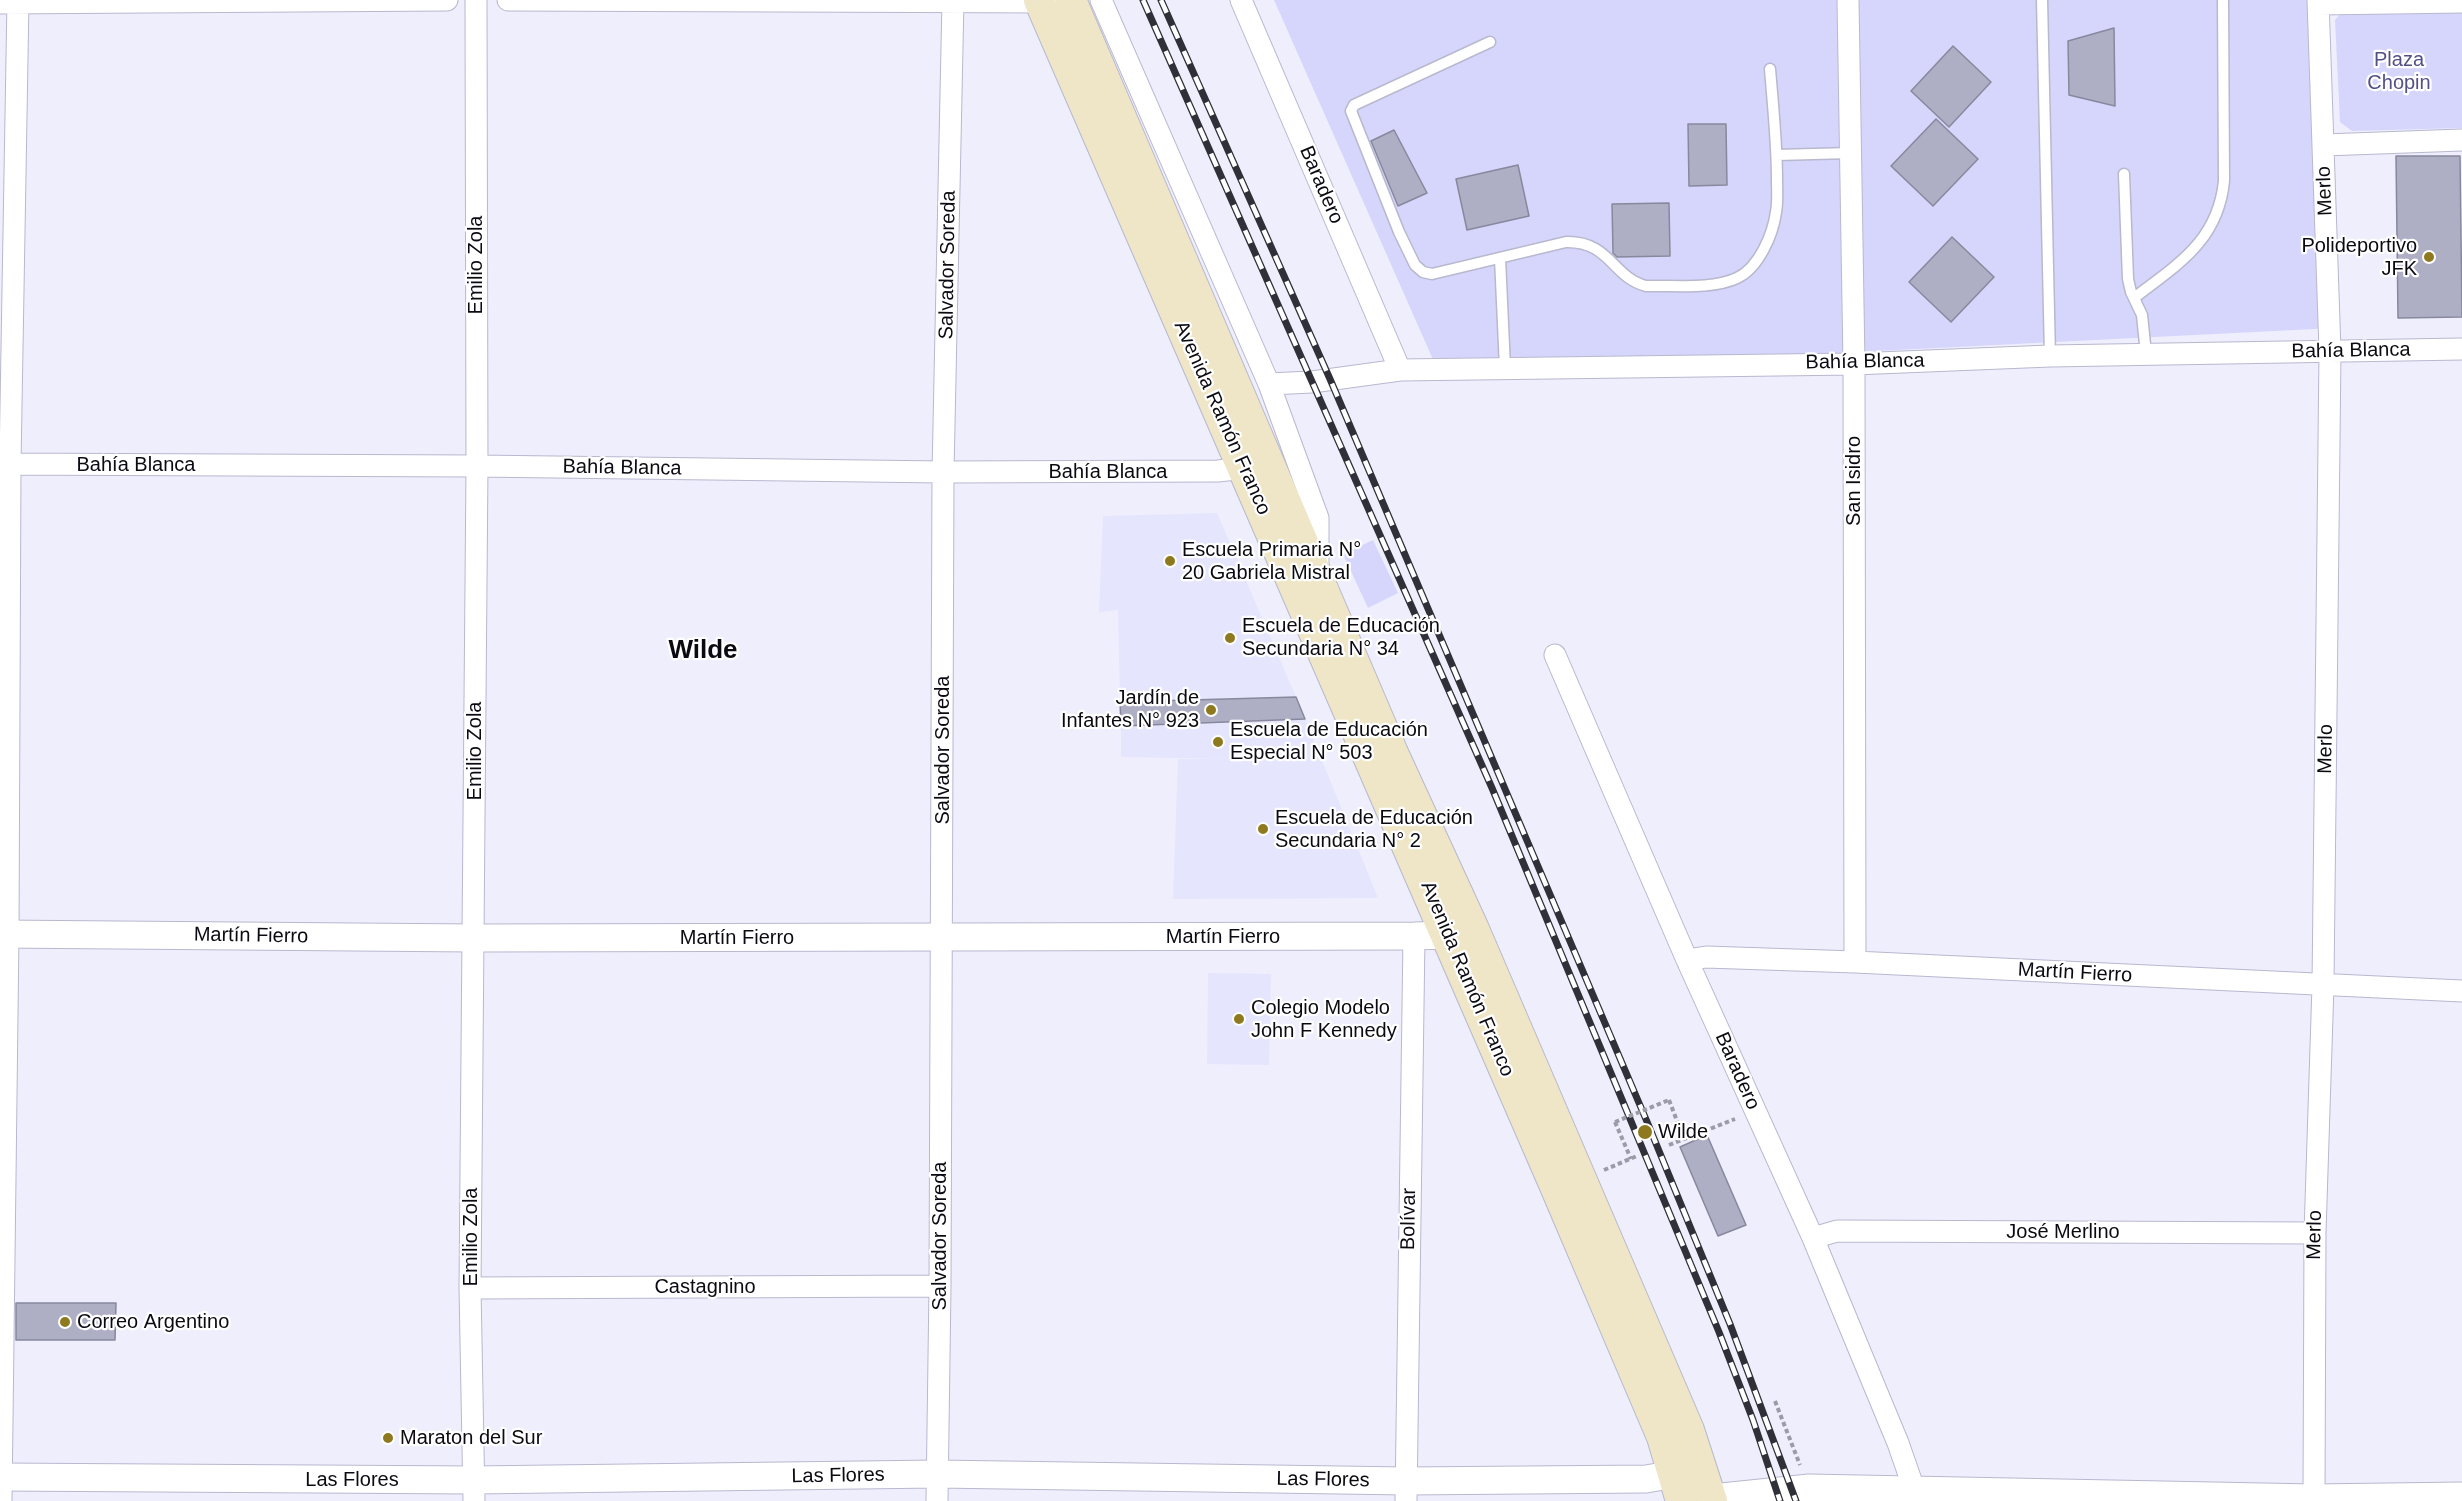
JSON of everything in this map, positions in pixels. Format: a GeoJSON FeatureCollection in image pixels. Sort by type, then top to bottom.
{"type":"FeatureCollection","features":[{"type":"Feature","properties":{"kind":"main road","name":"Avenida Ramón Franco"},"geometry":{"type":"LineString","coordinates":[[1040,1],[1244,468],[1689,1430],[1712,1500]]}},
{"type":"Feature","properties":{"kind":"main road","name":"Avenida Ramón Franco"},"geometry":{"type":"LineString","coordinates":[[1071,1],[1328,573],[1460,931],[1662,1437],[1678,1487]]}},
{"type":"Feature","properties":{"kind":"street"},"geometry":{"type":"LineString","coordinates":[[1,1501],[5,464],[12,2],[447,0]]}},
{"type":"Feature","properties":{"kind":"street","name":"Emilio Zola"},"geometry":{"type":"LineString","coordinates":[[474,1491],[470,1288],[477,466],[476,0]]}},
{"type":"Feature","properties":{"kind":"street"},"geometry":{"type":"LineString","coordinates":[[508,0],[1071,1],[1097,15],[1113,28]]}},
{"type":"Feature","properties":{"kind":"street"},"geometry":{"type":"LineString","coordinates":[[1101,0],[1269,384],[1318,518],[1328,573]]}},
{"type":"Feature","properties":{"kind":"street","name":"Baradero"},"geometry":{"type":"LineString","coordinates":[[1241,0],[1400,370]]}},
{"type":"Feature","properties":{"kind":"street","name":"San Isidro"},"geometry":{"type":"LineString","coordinates":[[1848,0],[1854,364],[1855,962]]}},
{"type":"Feature","properties":{"kind":"street","name":"Salvador Soreda"},"geometry":{"type":"LineString","coordinates":[[937,1501],[944,472],[953,1]]}},
{"type":"Feature","properties":{"kind":"street"},"geometry":{"type":"LineString","coordinates":[[2318,2],[2462,2]]}},
{"type":"Feature","properties":{"kind":"street","name":"Merlo"},"geometry":{"type":"LineString","coordinates":[[2314,1499],[2315,1233],[2323,986],[2330,351],[2318,2]]}},
{"type":"Feature","properties":{"kind":"street"},"geometry":{"type":"LineString","coordinates":[[2324,146],[2462,140]]}},
{"type":"Feature","properties":{"kind":"street","name":"Bahía Blanca"},"geometry":{"type":"LineString","coordinates":[[1269,384],[1312,382],[1400,370],[1854,364],[2050,356],[2462,349]]}},
{"type":"Feature","properties":{"kind":"street","name":"Bahía Blanca"},"geometry":{"type":"LineString","coordinates":[[5,464],[477,466],[944,472],[1218,471],[1244,468]]}},
{"type":"Feature","properties":{"kind":"street","name":"Baradero"},"geometry":{"type":"LineString","coordinates":[[1555,655],[1688,960],[1813,1238],[1898,1443],[1916,1495]]}},
{"type":"Feature","properties":{"kind":"street","name":"Martín Fierro"},"geometry":{"type":"LineString","coordinates":[[4,934],[942,939],[1414,936],[1460,931]]}},
{"type":"Feature","properties":{"kind":"street","name":"Bolívar"},"geometry":{"type":"LineString","coordinates":[[1406,1491],[1414,936]]}},
{"type":"Feature","properties":{"kind":"street","name":"Martín Fierro"},"geometry":{"type":"LineString","coordinates":[[1688,960],[1706,957],[1855,962],[2462,991]]}},
{"type":"Feature","properties":{"kind":"street","name":"José Merlino"},"geometry":{"type":"LineString","coordinates":[[1813,1238],[1837,1231],[2315,1233]]}},
{"type":"Feature","properties":{"kind":"street","name":"Castagnino"},"geometry":{"type":"LineString","coordinates":[[470,1288],[940,1286]]}},
{"type":"Feature","properties":{"kind":"street","name":"Las Flores"},"geometry":{"type":"LineString","coordinates":[[0,1477],[474,1491],[937,1474],[1406,1491],[1646,1479],[1678,1487]]}},
{"type":"Feature","properties":{"kind":"street"},"geometry":{"type":"LineString","coordinates":[[1712,1500],[1809,1488],[1916,1495],[2314,1499],[2462,1496]]}},
{"type":"Feature","properties":{"kind":"lane"},"geometry":{"type":"LineString","coordinates":[[2042,0],[2050,356]]}},
{"type":"Feature","properties":{"kind":"lane"},"geometry":{"type":"LineString","coordinates":[[2134,298],[2192,254],[2201,243],[2222,200],[2224,182],[2223,0]]}},
{"type":"Feature","properties":{"kind":"lane"},"geometry":{"type":"LineString","coordinates":[[1490,42],[1354,105],[1351,111],[1399,232],[1415,264],[1423,272],[1432,274],[1566,242],[1581,241],[1606,255],[1636,283],[1646,285],[1717,284],[1738,278],[1752,267],[1759,256],[1774,224],[1777,211],[1777,155],[1770,69]]}},
{"type":"Feature","properties":{"kind":"lane"},"geometry":{"type":"LineString","coordinates":[[1777,155],[1850,153]]}},
{"type":"Feature","properties":{"kind":"lane"},"geometry":{"type":"LineString","coordinates":[[2124,174],[2128,279],[2142,315],[2146,354]]}},
{"type":"Feature","properties":{"kind":"lane"},"geometry":{"type":"LineString","coordinates":[[1500,258],[1505,368]]}},
{"type":"Feature","properties":{"kind":"path"},"geometry":{"type":"LineString","coordinates":[[1328,573],[1344,547],[1339,536]]}},
{"type":"Feature","properties":{"kind":"path"},"geometry":{"type":"LineString","coordinates":[[1637,1156],[1631,1159],[1615,1122],[1669,1100],[1684,1139]]}},
{"type":"Feature","properties":{"kind":"path"},"geometry":{"type":"LineString","coordinates":[[1669,1145],[1755,1111]]}},
{"type":"Feature","properties":{"kind":"path"},"geometry":{"type":"LineString","coordinates":[[1775,1401],[1809,1488]]}},
{"type":"Feature","properties":{"kind":"shaded area","name":"Escuela Primaria N° 20 Gabriela Mistral"},"geometry":{"type":"Polygon","coordinates":[[[1217,513],[1296,697],[1120,702],[1118,610],[1099,612],[1103,516],[1217,513]]]}},
{"type":"Feature","properties":{"kind":"shaded area","name":"Escuela de Educación Secundaria N° 2"},"geometry":{"type":"Polygon","coordinates":[[[1305,719],[1378,898],[1173,899],[1178,759],[1233,759],[1121,757],[1121,726],[1305,719]]]}},
{"type":"Feature","properties":{"kind":"shaded area","name":"Colegio Modelo John F Kennedy"},"geometry":{"type":"Polygon","coordinates":[[[1208,973],[1271,974],[1269,1065],[1207,1064],[1208,973]]]}},
{"type":"Feature","properties":{"kind":"green space"},"geometry":{"type":"Polygon","coordinates":[[[1274,0],[2323,0],[2334,328],[1439,373],[1274,0]]]}},
{"type":"Feature","properties":{"kind":"green space","name":"Plaza Chopin"},"geometry":{"type":"Polygon","coordinates":[[[2462,11],[2462,128],[2352,131],[2340,122],[2335,20],[2340,14],[2462,11]]]}},
{"type":"Feature","properties":{"kind":"green space"},"geometry":{"type":"Polygon","coordinates":[[[1373,540],[1398,593],[1368,608],[1343,554],[1373,540]]]}},
{"type":"Feature","properties":{"kind":"building"},"geometry":{"type":"Polygon","coordinates":[[[2114,28],[2115,106],[2069,95],[2068,41],[2114,28]]]}},
{"type":"Feature","properties":{"kind":"building"},"geometry":{"type":"Polygon","coordinates":[[[1953,46],[1991,82],[1949,127],[1911,91],[1953,46]]]}},
{"type":"Feature","properties":{"kind":"building"},"geometry":{"type":"Polygon","coordinates":[[[1936,119],[1978,159],[1933,206],[1891,166],[1936,119]]]}},
{"type":"Feature","properties":{"kind":"building"},"geometry":{"type":"Polygon","coordinates":[[[1688,124],[1726,124],[1727,185],[1689,186],[1688,124]]]}},
{"type":"Feature","properties":{"kind":"building"},"geometry":{"type":"Polygon","coordinates":[[[1394,130],[1427,193],[1398,206],[1371,141],[1394,130]]]}},
{"type":"Feature","properties":{"kind":"building","name":"Polideportivo JFK"},"geometry":{"type":"Polygon","coordinates":[[[2396,156],[2460,156],[2462,317],[2398,318],[2396,156]]]}},
{"type":"Feature","properties":{"kind":"building"},"geometry":{"type":"Polygon","coordinates":[[[1518,165],[1529,216],[1467,230],[1456,179],[1518,165]]]}},
{"type":"Feature","properties":{"kind":"building"},"geometry":{"type":"Polygon","coordinates":[[[1669,203],[1670,256],[1617,257],[1613,253],[1612,204],[1669,203]]]}},
{"type":"Feature","properties":{"kind":"building"},"geometry":{"type":"Polygon","coordinates":[[[1952,237],[1994,277],[1951,322],[1909,282],[1952,237]]]}},
{"type":"Feature","properties":{"kind":"building","name":"Jardín de Infantes N° 923"},"geometry":{"type":"Polygon","coordinates":[[[1296,697],[1305,719],[1121,726],[1120,702],[1296,697]]]}},
{"type":"Feature","properties":{"kind":"building"},"geometry":{"type":"Polygon","coordinates":[[[1707,1135],[1746,1225],[1718,1236],[1680,1147],[1707,1135]]]}},
{"type":"Feature","properties":{"kind":"building","name":"Correo Argentino"},"geometry":{"type":"Polygon","coordinates":[[[16,1303],[116,1303],[115,1340],[16,1340],[16,1303]]]}},
{"type":"Feature","properties":{"kind":"railway"},"geometry":{"type":"LineString","coordinates":[[1143,0],[1492,788],[1719,1332],[1753,1420],[1780,1501]]}},
{"type":"Feature","properties":{"kind":"railway"},"geometry":{"type":"LineString","coordinates":[[1161,0],[1330,379],[1648,1124],[1730,1324],[1796,1501]]}},
{"type":"Feature","properties":{"kind":"place","name":"Polideportivo JFK"},"geometry":{"type":"Point","coordinates":[2429,257]}},
{"type":"Feature","properties":{"kind":"place","name":"Escuela Primaria N° 20 Gabriela Mistral"},"geometry":{"type":"Point","coordinates":[1170,561]}},
{"type":"Feature","properties":{"kind":"place","name":"Escuela de Educación Secundaria N° 34"},"geometry":{"type":"Point","coordinates":[1230,638]}},
{"type":"Feature","properties":{"kind":"place","name":"Jardín de Infantes N° 923"},"geometry":{"type":"Point","coordinates":[1211,710]}},
{"type":"Feature","properties":{"kind":"place","name":"Escuela de Educación Especial N° 503"},"geometry":{"type":"Point","coordinates":[1218,742]}},
{"type":"Feature","properties":{"kind":"place","name":"Escuela de Educación Secundaria N° 2"},"geometry":{"type":"Point","coordinates":[1263,829]}},
{"type":"Feature","properties":{"kind":"place","name":"Colegio Modelo John F Kennedy"},"geometry":{"type":"Point","coordinates":[1239,1019]}},
{"type":"Feature","properties":{"kind":"place","name":"Wilde"},"geometry":{"type":"Point","coordinates":[1645,1132]}},
{"type":"Feature","properties":{"kind":"place","name":"Correo Argentino"},"geometry":{"type":"Point","coordinates":[65,1322]}},
{"type":"Feature","properties":{"kind":"place","name":"Maraton del Sur"},"geometry":{"type":"Point","coordinates":[388,1438]}},
{"type":"Feature","properties":{"kind":"district","name":"Wilde"},"geometry":{"type":"Point","coordinates":[703,651]}}]}
